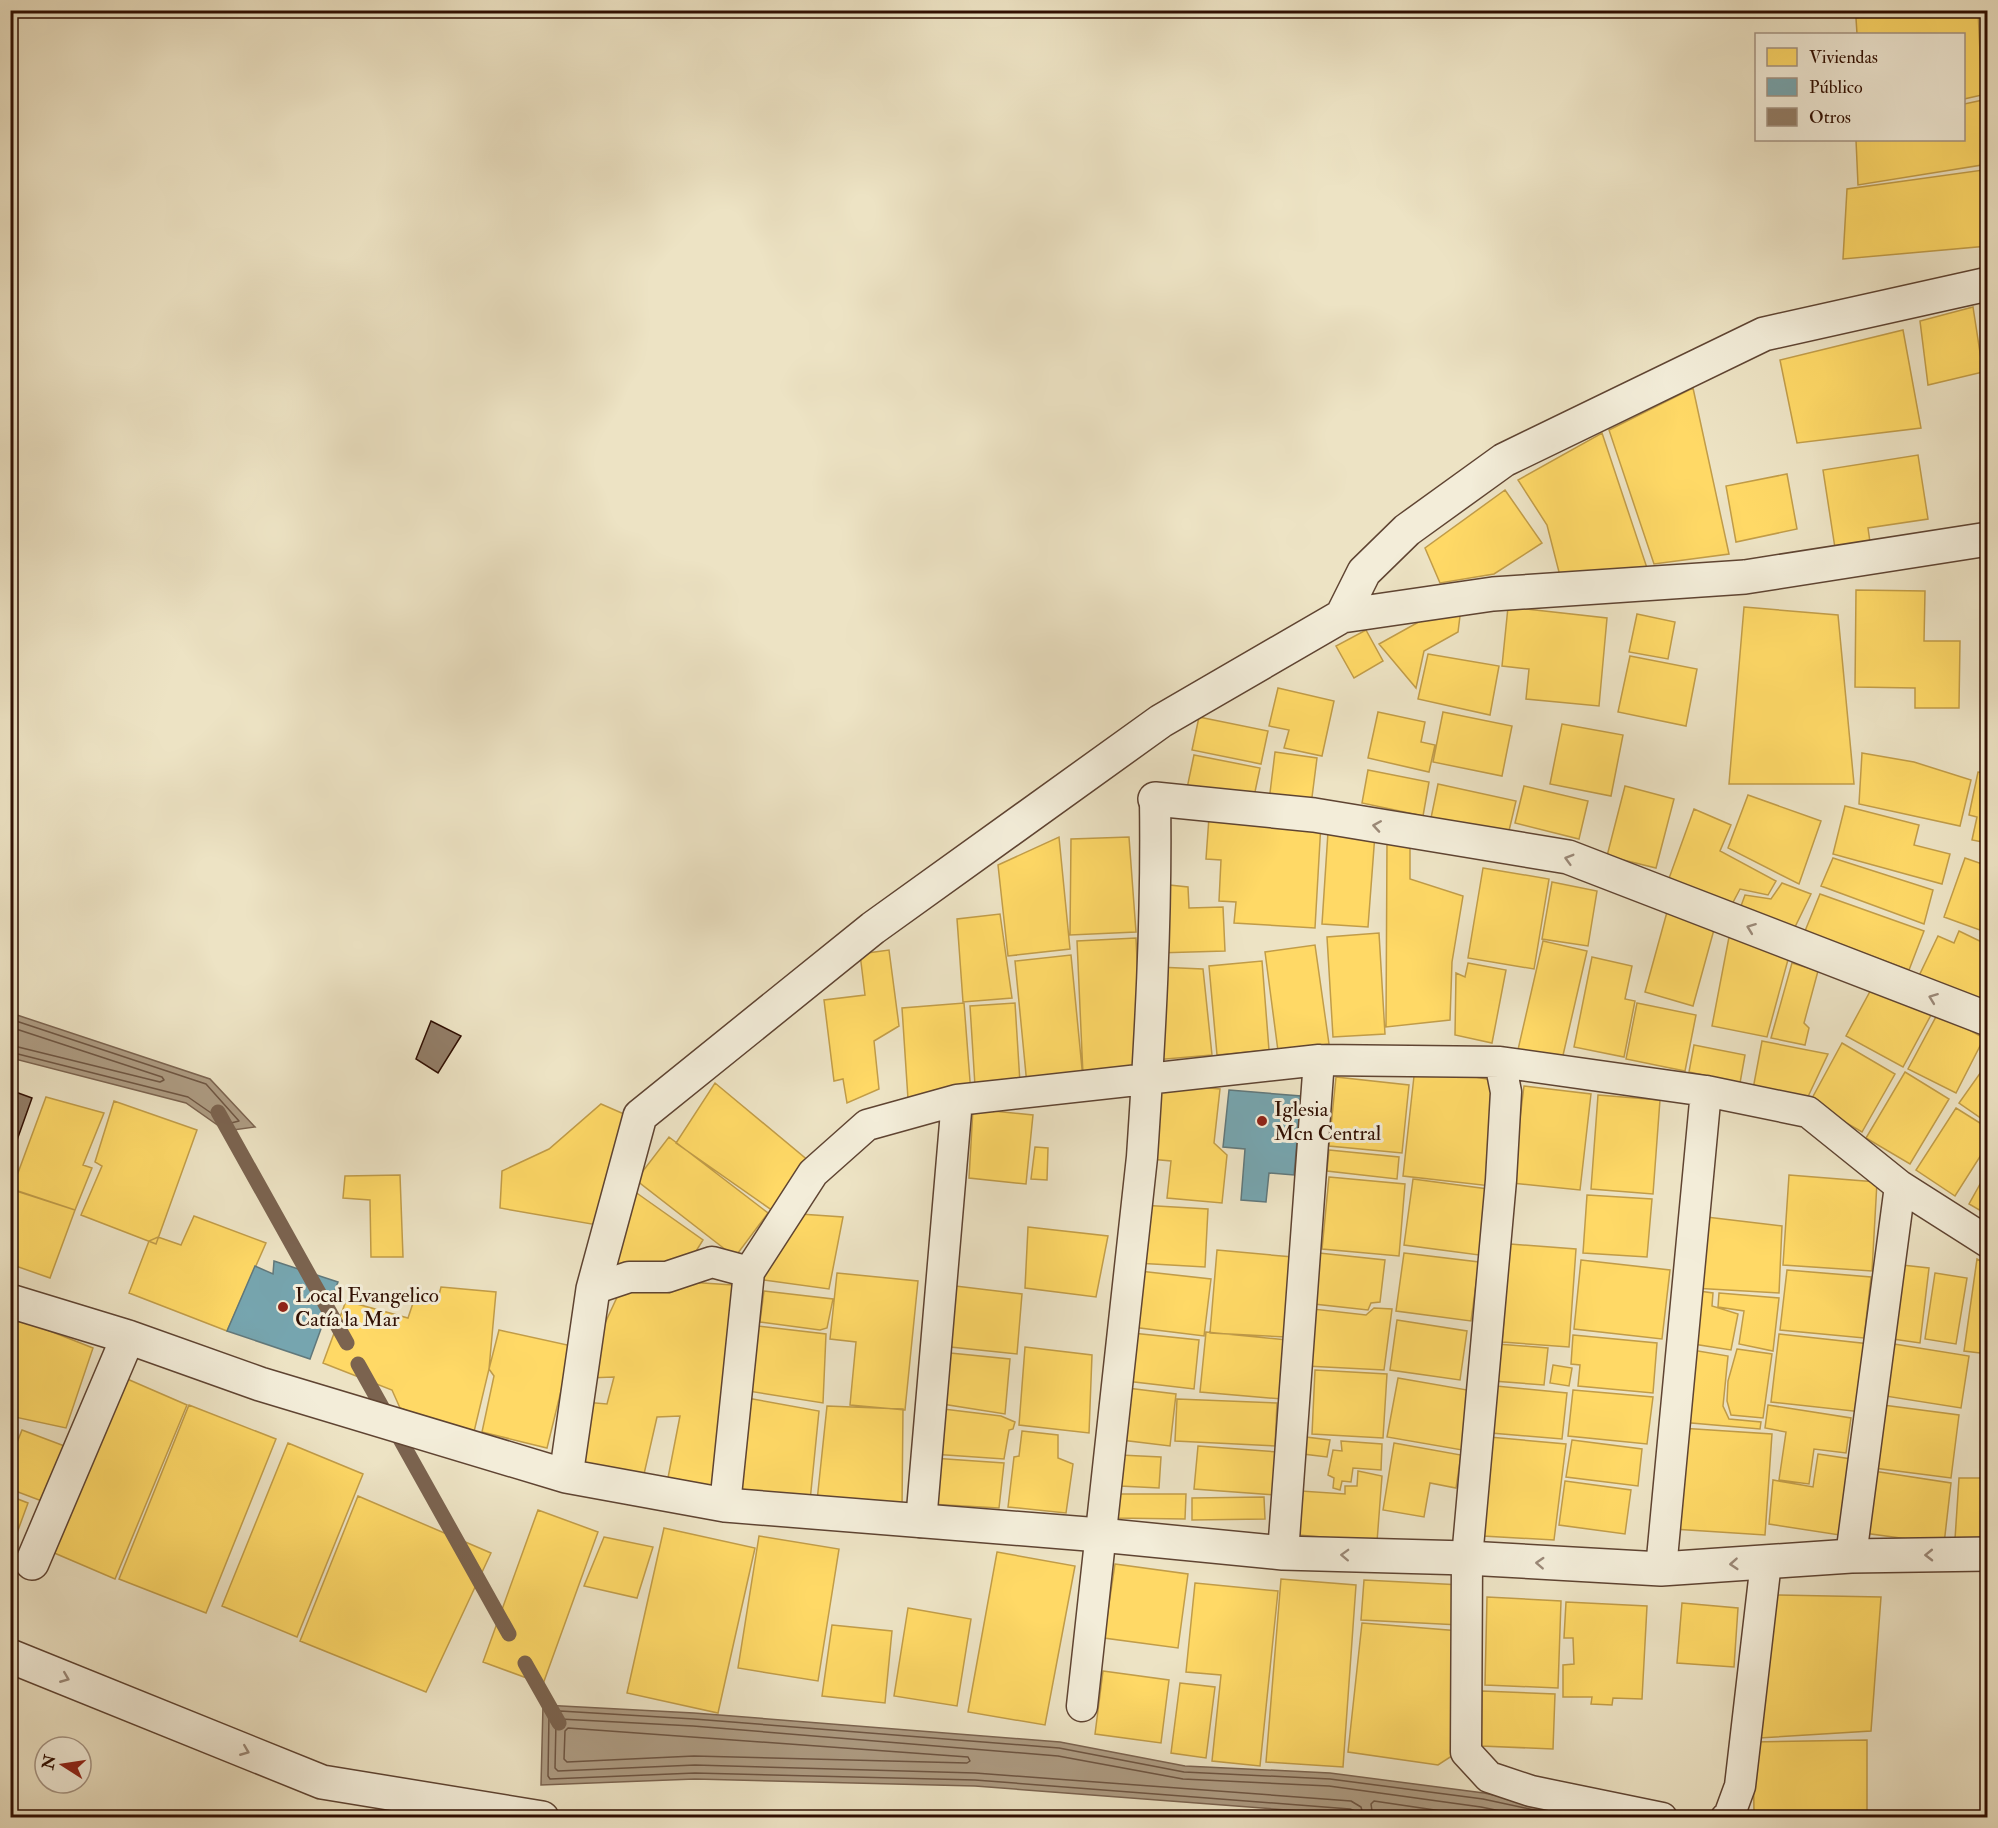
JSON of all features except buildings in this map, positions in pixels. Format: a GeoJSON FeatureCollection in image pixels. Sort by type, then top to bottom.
{"type":"FeatureCollection","features":[{"type":"Feature","properties":{"kind":"street"},"geometry":{"type":"LineString","coordinates":[[1342,616],[1364,572],[1407,530],[1504,460],[1764,334],[1988,284]]}},
{"type":"Feature","properties":{"kind":"street"},"geometry":{"type":"LineString","coordinates":[[566,1476],[593,1289],[640,1116],[873,928],[1161,721],[1342,616],[1493,594],[1745,577],[1988,539]]}},
{"type":"Feature","properties":{"kind":"street"},"geometry":{"type":"LineString","coordinates":[[1155,799],[1314,815],[1568,857],[1988,1019]]}},
{"type":"Feature","properties":{"kind":"street"},"geometry":{"type":"LineString","coordinates":[[10,1301],[128,1338],[260,1384],[566,1476],[725,1506],[1100,1535],[1283,1553],[1467,1558],[1661,1569],[1851,1556],[1988,1554]]}},
{"type":"Feature","properties":{"kind":"street"},"geometry":{"type":"LineString","coordinates":[[32,1563],[128,1338]]}},
{"type":"Feature","properties":{"kind":"street"},"geometry":{"type":"LineString","coordinates":[[10,1656],[321,1782],[542,1818]]}},
{"type":"Feature","properties":{"kind":"lane"},"geometry":{"type":"LineString","coordinates":[[1082,1706],[1142,1157],[1148,1080],[1155,799]]}},
{"type":"Feature","properties":{"kind":"lane"},"geometry":{"type":"LineString","coordinates":[[1283,1553],[1319,1060]]}},
{"type":"Feature","properties":{"kind":"lane"},"geometry":{"type":"LineString","coordinates":[[725,1506],[749,1272],[813,1173],[867,1125],[957,1100],[1319,1060],[1500,1062],[1706,1091],[1808,1112],[1900,1186],[1988,1242]]}},
{"type":"Feature","properties":{"kind":"lane"},"geometry":{"type":"LineString","coordinates":[[1500,1062],[1506,1092],[1502,1169],[1467,1558],[1466,1752],[1489,1777],[1531,1791],[1662,1818]]}},
{"type":"Feature","properties":{"kind":"lane"},"geometry":{"type":"LineString","coordinates":[[1661,1569],[1706,1091]]}},
{"type":"Feature","properties":{"kind":"lane"},"geometry":{"type":"LineString","coordinates":[[921,1522],[957,1100]]}},
{"type":"Feature","properties":{"kind":"lane"},"geometry":{"type":"LineString","coordinates":[[1851,1556],[1900,1186]]}},
{"type":"Feature","properties":{"kind":"lane"},"geometry":{"type":"LineString","coordinates":[[593,1289],[629,1277],[667,1277],[712,1262],[749,1272]]}},
{"type":"Feature","properties":{"kind":"lane"},"geometry":{"type":"LineString","coordinates":[[1725,1818],[1729,1816],[1740,1786],[1766,1562]]}},
{"type":"Feature","properties":{"kind":"water"},"geometry":{"type":"Polygon","coordinates":[[[11,1013],[210,1079],[255,1127],[226,1131],[186,1103],[11,1058],[11,1013]]]}},
{"type":"Feature","properties":{"kind":"water"},"geometry":{"type":"Polygon","coordinates":[[[543,1705],[694,1713],[1060,1742],[1185,1766],[1330,1773],[1484,1793],[1601,1817],[1378,1817],[975,1786],[695,1779],[541,1785],[543,1705]]]}},
{"type":"Feature","properties":{"kind":"waterway"},"geometry":{"type":"LineString","coordinates":[[218,1112],[347,1343]]}},
{"type":"Feature","properties":{"kind":"waterway"},"geometry":{"type":"LineString","coordinates":[[358,1364],[509,1634]]}},
{"type":"Feature","properties":{"kind":"waterway"},"geometry":{"type":"LineString","coordinates":[[525,1663],[559,1723]]}},
{"type":"Feature","properties":{"kind":"place","name":"Iglesia Mcn Central"},"geometry":{"type":"Point","coordinates":[1262,1121]}},
{"type":"Feature","properties":{"kind":"place","name":"Local Evangelico Catía la Mar"},"geometry":{"type":"Point","coordinates":[283,1307]}}]}
